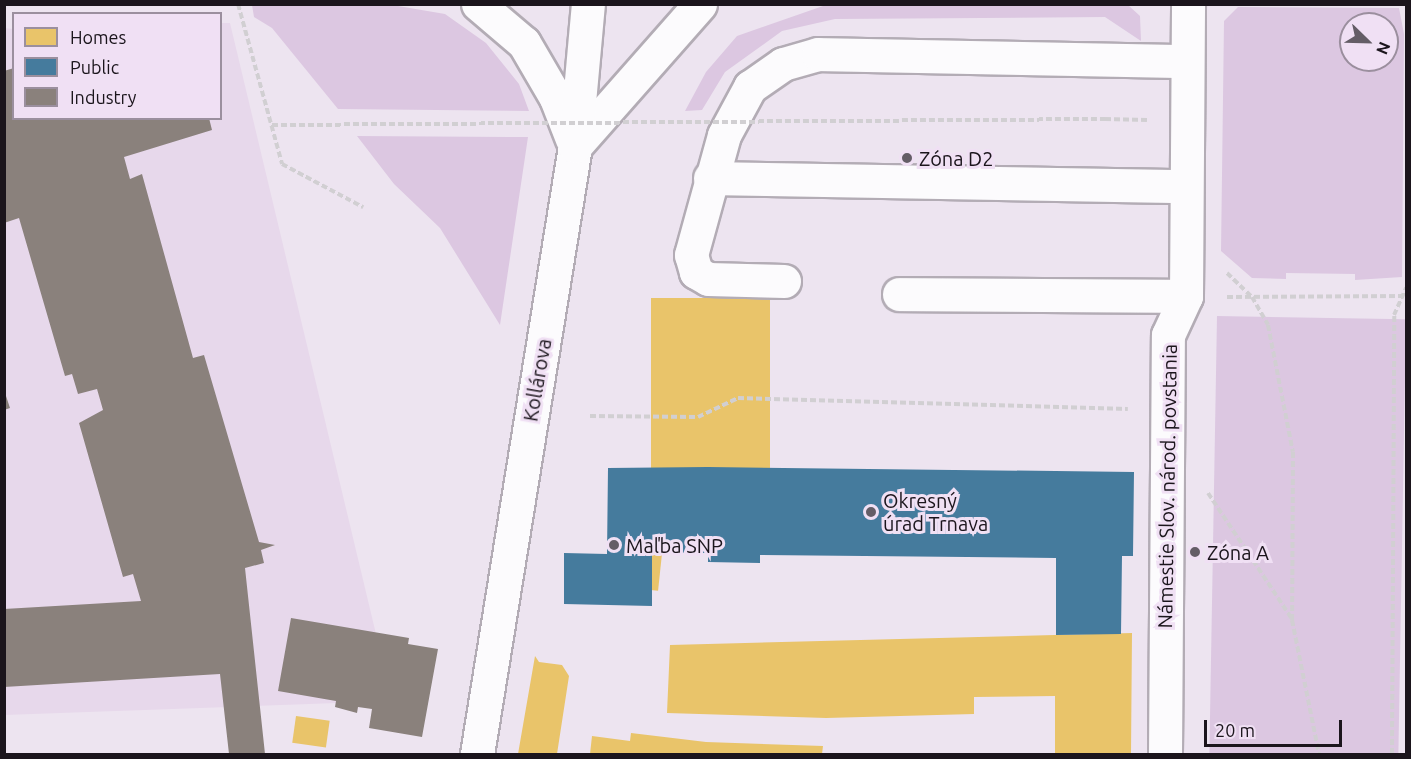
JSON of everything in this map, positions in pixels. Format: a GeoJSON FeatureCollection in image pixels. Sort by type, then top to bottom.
{"type":"FeatureCollection","features":[{"type":"Feature","properties":{"kind":"street"},"geometry":{"type":"LineString","coordinates":[[478,4],[524,43],[556,98],[575,146],[700,4]]}},
{"type":"Feature","properties":{"kind":"street","name":"Kollárova"},"geometry":{"type":"LineString","coordinates":[[477,754],[575,146],[588,4]]}},
{"type":"Feature","properties":{"kind":"street","name":"Námestie Slov. národ. povstania"},"geometry":{"type":"LineString","coordinates":[[1165,754],[1168,335],[1186,296],[1188,4]]}},
{"type":"Feature","properties":{"kind":"street"},"geometry":{"type":"LineString","coordinates":[[784,281],[708,279],[696,272],[691,255],[710,178],[724,135],[750,87],[783,64],[818,54],[1187,61]]}},
{"type":"Feature","properties":{"kind":"street"},"geometry":{"type":"LineString","coordinates":[[710,178],[1185,186]]}},
{"type":"Feature","properties":{"kind":"street"},"geometry":{"type":"LineString","coordinates":[[899,294],[1186,296]]}},
{"type":"Feature","properties":{"kind":"path"},"geometry":{"type":"LineString","coordinates":[[238,4],[282,164],[363,207]]}},
{"type":"Feature","properties":{"kind":"path"},"geometry":{"type":"LineString","coordinates":[[272,124],[1105,119]]}},
{"type":"Feature","properties":{"kind":"path"},"geometry":{"type":"LineString","coordinates":[[1219,266],[1252,297],[1268,325],[1293,452],[1292,620],[1319,754]]}},
{"type":"Feature","properties":{"kind":"path"},"geometry":{"type":"LineString","coordinates":[[1392,754],[1394,315],[1407,288]]}},
{"type":"Feature","properties":{"kind":"path"},"geometry":{"type":"LineString","coordinates":[[1221,297],[1405,296]]}},
{"type":"Feature","properties":{"kind":"path"},"geometry":{"type":"LineString","coordinates":[[590,416],[698,417],[738,398],[1142,409]]}},
{"type":"Feature","properties":{"kind":"path"},"geometry":{"type":"LineString","coordinates":[[1206,489],[1292,620]]}},
{"type":"Feature","properties":{"kind":"shaded area"},"geometry":{"type":"Polygon","coordinates":[[[252,5],[398,6],[445,14],[486,43],[519,84],[529,111],[338,109],[272,28],[254,17],[252,5]]]}},
{"type":"Feature","properties":{"kind":"shaded area"},"geometry":{"type":"Polygon","coordinates":[[[1128,5],[1140,16],[1141,41],[1105,17],[835,19],[782,31],[725,72],[702,110],[685,111],[706,72],[737,36],[823,6],[1128,5]]]}},
{"type":"Feature","properties":{"kind":"shaded area"},"geometry":{"type":"Polygon","coordinates":[[[1238,7],[1399,8],[1404,34],[1402,277],[1355,280],[1355,274],[1286,273],[1286,279],[1252,278],[1221,251],[1224,21],[1238,7]]]}},
{"type":"Feature","properties":{"kind":"shaded area"},"geometry":{"type":"Polygon","coordinates":[[[222,23],[230,23],[392,701],[5,715],[4,28],[12,29],[12,120],[222,120],[222,23]]]}},
{"type":"Feature","properties":{"kind":"shaded area"},"geometry":{"type":"Polygon","coordinates":[[[357,136],[528,137],[500,325],[440,228],[394,184],[357,136]]]}},
{"type":"Feature","properties":{"kind":"shaded area"},"geometry":{"type":"Polygon","coordinates":[[[1217,316],[1406,319],[1398,754],[1209,754],[1217,316]]]}},
{"type":"Feature","properties":{"kind":"building: Homes"},"geometry":{"type":"Polygon","coordinates":[[[651,298],[770,298],[770,468],[651,468],[651,298]]]}},
{"type":"Feature","properties":{"kind":"building: Homes"},"geometry":{"type":"Polygon","coordinates":[[[652,553],[662,554],[658,591],[648,590],[652,553]]]}},
{"type":"Feature","properties":{"kind":"building: Homes"},"geometry":{"type":"Polygon","coordinates":[[[1132,633],[1131,754],[1055,754],[1055,696],[974,697],[974,714],[826,718],[667,713],[670,645],[1132,633]]]}},
{"type":"Feature","properties":{"kind":"building: Homes"},"geometry":{"type":"Polygon","coordinates":[[[535,656],[539,662],[562,665],[569,676],[557,754],[518,754],[535,656]]]}},
{"type":"Feature","properties":{"kind":"building: Homes"},"geometry":{"type":"Polygon","coordinates":[[[296,716],[330,721],[326,747],[292,743],[296,716]]]}},
{"type":"Feature","properties":{"kind":"building: Homes"},"geometry":{"type":"Polygon","coordinates":[[[631,733],[706,742],[823,746],[822,754],[590,754],[592,736],[630,741],[631,733]]]}},
{"type":"Feature","properties":{"kind":"building: Public","name":"Okresný úrad Trnava"},"geometry":{"type":"Polygon","coordinates":[[[608,468],[1134,472],[1133,556],[1122,556],[1121,634],[1056,635],[1056,558],[760,555],[760,563],[708,562],[708,553],[652,553],[652,606],[564,604],[564,553],[607,554],[608,468]]]}},
{"type":"Feature","properties":{"kind":"building: Industry"},"geometry":{"type":"Polygon","coordinates":[[[12,69],[12,120],[210,120],[212,130],[124,157],[130,179],[142,174],[193,358],[204,355],[259,542],[275,545],[261,550],[264,563],[245,568],[265,754],[229,754],[220,674],[4,687],[4,609],[141,601],[133,574],[123,577],[79,423],[103,410],[97,389],[78,394],[72,374],[65,376],[19,218],[4,223],[4,71],[12,69]]]}},
{"type":"Feature","properties":{"kind":"building: Industry"},"geometry":{"type":"Polygon","coordinates":[[[4,390],[10,408],[4,410],[4,390]]]}},
{"type":"Feature","properties":{"kind":"building: Industry"},"geometry":{"type":"Polygon","coordinates":[[[291,618],[409,638],[408,644],[438,649],[422,737],[369,728],[372,709],[358,707],[357,713],[335,707],[336,701],[278,691],[291,618]]]}},
{"type":"Feature","properties":{"kind":"place","name":"Zóna D2"},"geometry":{"type":"Point","coordinates":[907,158]}},
{"type":"Feature","properties":{"kind":"place","name":"Okresný úrad Trnava"},"geometry":{"type":"Point","coordinates":[871,512]}},
{"type":"Feature","properties":{"kind":"place","name":"Maľba SNP"},"geometry":{"type":"Point","coordinates":[614,545]}},
{"type":"Feature","properties":{"kind":"place","name":"Zóna A"},"geometry":{"type":"Point","coordinates":[1195,552]}}]}
